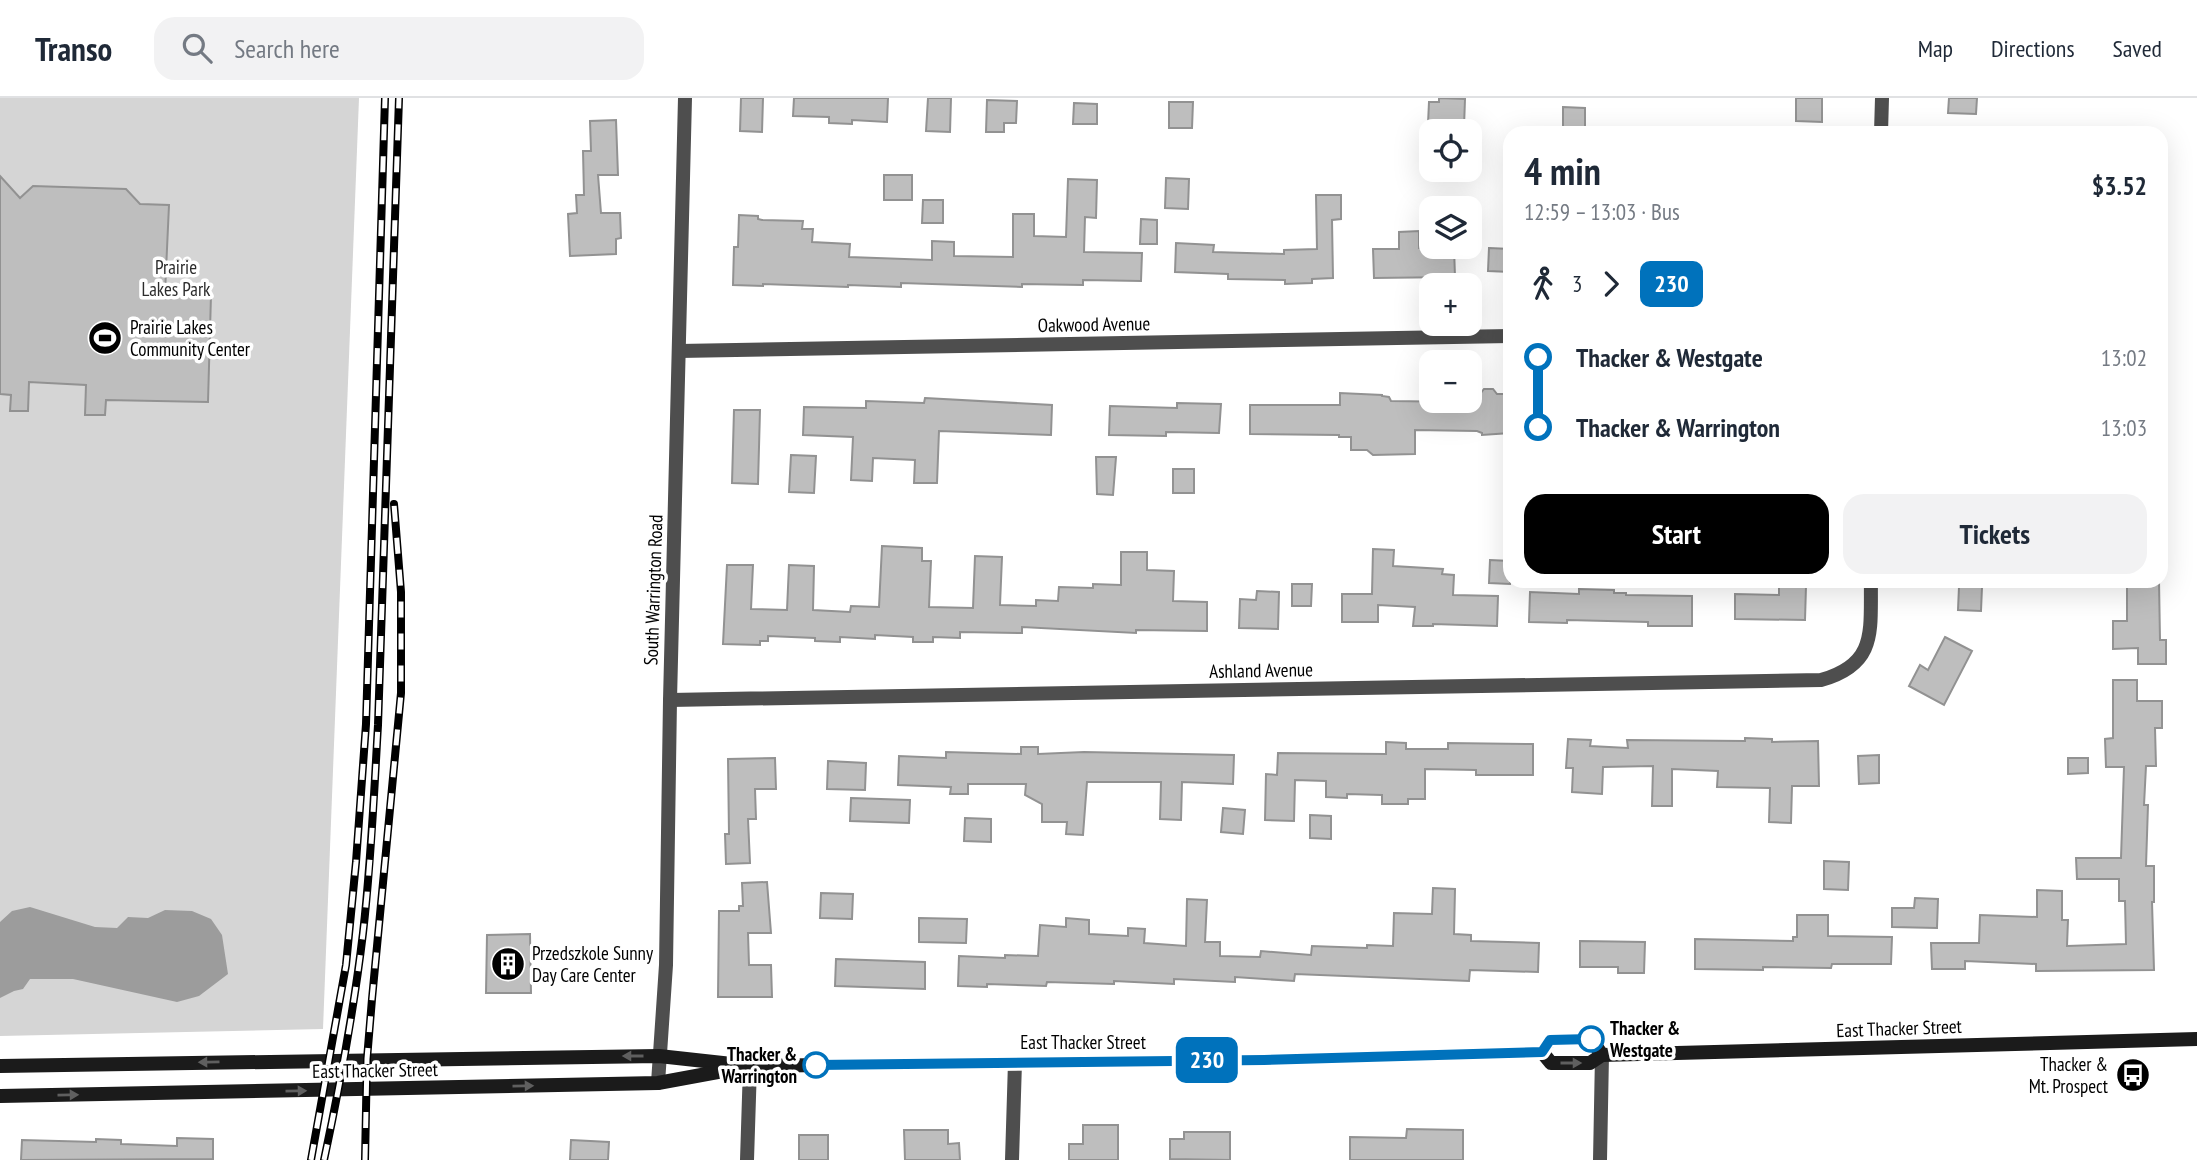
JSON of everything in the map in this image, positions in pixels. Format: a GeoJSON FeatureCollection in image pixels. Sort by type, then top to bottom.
{"type":"FeatureCollection","features":[{"type":"Feature","properties":{"kind":"main road","name":"East Thacker Street"},"geometry":{"type":"LineString","coordinates":[[1542,1052],[1550,1040],[1591,1039],[1602,1055]]}},
{"type":"Feature","properties":{"kind":"main road","name":"East Thacker Street"},"geometry":{"type":"LineString","coordinates":[[1542,1052],[1551,1063],[1590,1063],[1602,1055],[2197,1039]]}},
{"type":"Feature","properties":{"kind":"main road","name":"East Thacker Street"},"geometry":{"type":"LineString","coordinates":[[0,1066],[659,1056],[750,1066],[1264,1060],[1542,1052]]}},
{"type":"Feature","properties":{"kind":"main road","name":"East Thacker Street"},"geometry":{"type":"LineString","coordinates":[[0,1096],[658,1083],[750,1066]]}},
{"type":"Feature","properties":{"kind":"street","name":"South Warrington Road"},"geometry":{"type":"LineString","coordinates":[[658,1083],[666,965],[685,98]]}},
{"type":"Feature","properties":{"kind":"street"},"geometry":{"type":"LineString","coordinates":[[1881,126],[1882,98]]}},
{"type":"Feature","properties":{"kind":"street","name":"Oakwood Avenue"},"geometry":{"type":"LineString","coordinates":[[679,351],[1503,336]]}},
{"type":"Feature","properties":{"kind":"street","name":"Ashland Avenue"},"geometry":{"type":"LineString","coordinates":[[670,700],[1821,680],[1837,676],[1859,660],[1869,638],[1871,588]]}},
{"type":"Feature","properties":{"kind":"street"},"geometry":{"type":"LineString","coordinates":[[1600,1160],[1602,1055]]}},
{"type":"Feature","properties":{"kind":"street"},"geometry":{"type":"LineString","coordinates":[[1012,1160],[1015,1062]]}},
{"type":"Feature","properties":{"kind":"street"},"geometry":{"type":"LineString","coordinates":[[747,1160],[750,1066]]}},
{"type":"Feature","properties":{"kind":"green space","name":"Prairie Lakes Park"},"geometry":{"type":"Polygon","coordinates":[[[0,98],[359,98],[323,1029],[0,1036],[0,98]]]}},
{"type":"Feature","properties":{"kind":"shaded area"},"geometry":{"type":"Polygon","coordinates":[[[30,907],[95,927],[117,928],[128,917],[148,918],[165,910],[192,911],[211,919],[222,935],[228,974],[199,996],[177,1002],[73,979],[30,979],[23,989],[0,998],[0,922],[12,911],[30,907]]]}},
{"type":"Feature","properties":{"kind":"building"},"geometry":{"type":"Polygon","coordinates":[[[741,98],[763,98],[762,132],[740,131],[741,98]]]}},
{"type":"Feature","properties":{"kind":"building"},"geometry":{"type":"Polygon","coordinates":[[[794,98],[888,98],[887,122],[852,120],[852,124],[829,123],[829,117],[793,116],[794,98]]]}},
{"type":"Feature","properties":{"kind":"building"},"geometry":{"type":"Polygon","coordinates":[[[928,98],[951,98],[950,132],[926,131],[928,98]]]}},
{"type":"Feature","properties":{"kind":"building"},"geometry":{"type":"Polygon","coordinates":[[[1439,98],[1465,99],[1464,119],[1428,119],[1429,102],[1439,102],[1439,98]]]}},
{"type":"Feature","properties":{"kind":"building"},"geometry":{"type":"Polygon","coordinates":[[[1796,98],[1822,98],[1822,122],[1796,121],[1796,98]]]}},
{"type":"Feature","properties":{"kind":"building"},"geometry":{"type":"Polygon","coordinates":[[[1949,98],[1977,98],[1976,114],[1948,113],[1949,98]]]}},
{"type":"Feature","properties":{"kind":"building"},"geometry":{"type":"Polygon","coordinates":[[[987,100],[1017,101],[1016,123],[1004,123],[1004,132],[986,132],[987,100]]]}},
{"type":"Feature","properties":{"kind":"building"},"geometry":{"type":"Polygon","coordinates":[[[1169,102],[1193,102],[1192,128],[1169,128],[1169,102]]]}},
{"type":"Feature","properties":{"kind":"building"},"geometry":{"type":"Polygon","coordinates":[[[1074,103],[1097,104],[1097,124],[1073,124],[1074,103]]]}},
{"type":"Feature","properties":{"kind":"building"},"geometry":{"type":"Polygon","coordinates":[[[1563,107],[1585,108],[1585,126],[1563,126],[1563,107]]]}},
{"type":"Feature","properties":{"kind":"building"},"geometry":{"type":"Polygon","coordinates":[[[616,120],[618,175],[598,175],[601,213],[620,213],[621,238],[616,239],[616,254],[570,256],[568,214],[577,213],[576,195],[584,195],[583,151],[591,151],[590,121],[616,120]]]}},
{"type":"Feature","properties":{"kind":"building"},"geometry":{"type":"Polygon","coordinates":[[[884,175],[912,175],[912,200],[884,200],[884,175]]]}},
{"type":"Feature","properties":{"kind":"building","name":"Prairie Lakes Community Center"},"geometry":{"type":"Polygon","coordinates":[[[0,176],[20,198],[33,186],[126,189],[140,204],[169,205],[165,293],[211,295],[208,402],[106,400],[105,415],[85,415],[86,385],[29,382],[28,411],[10,411],[11,395],[0,394],[0,176]]]}},
{"type":"Feature","properties":{"kind":"building"},"geometry":{"type":"Polygon","coordinates":[[[1166,178],[1189,179],[1188,209],[1165,208],[1166,178]]]}},
{"type":"Feature","properties":{"kind":"building"},"geometry":{"type":"Polygon","coordinates":[[[1068,179],[1097,180],[1096,218],[1085,217],[1084,252],[1142,253],[1141,281],[1083,280],[1083,285],[1022,284],[1022,287],[901,283],[901,287],[733,285],[734,247],[738,247],[739,215],[758,216],[758,219],[762,220],[803,221],[802,229],[813,229],[812,242],[850,244],[849,257],[932,260],[932,241],[954,242],[954,256],[1013,257],[1013,214],[1034,214],[1034,236],[1066,237],[1068,179]]]}},
{"type":"Feature","properties":{"kind":"building"},"geometry":{"type":"Polygon","coordinates":[[[1316,195],[1341,195],[1341,219],[1332,220],[1333,278],[1312,279],[1312,283],[1285,284],[1285,280],[1228,279],[1228,274],[1175,272],[1176,243],[1214,245],[1213,252],[1284,254],[1284,250],[1317,249],[1316,195]]]}},
{"type":"Feature","properties":{"kind":"building"},"geometry":{"type":"Polygon","coordinates":[[[923,200],[943,200],[943,223],[922,223],[923,200]]]}},
{"type":"Feature","properties":{"kind":"building"},"geometry":{"type":"Polygon","coordinates":[[[1141,219],[1157,220],[1157,244],[1140,244],[1141,219]]]}},
{"type":"Feature","properties":{"kind":"building"},"geometry":{"type":"Polygon","coordinates":[[[1419,231],[1419,259],[1454,259],[1455,273],[1419,273],[1419,277],[1374,278],[1373,249],[1399,249],[1399,232],[1419,231]]]}},
{"type":"Feature","properties":{"kind":"building"},"geometry":{"type":"Polygon","coordinates":[[[1489,248],[1503,249],[1503,272],[1488,271],[1489,248]]]}},
{"type":"Feature","properties":{"kind":"building"},"geometry":{"type":"Polygon","coordinates":[[[1493,389],[1497,394],[1503,394],[1503,434],[1482,435],[1477,431],[1415,430],[1415,454],[1373,455],[1367,450],[1351,450],[1351,437],[1250,434],[1250,405],[1340,405],[1340,393],[1382,395],[1389,397],[1391,401],[1419,401],[1419,413],[1482,413],[1482,392],[1493,389]]]}},
{"type":"Feature","properties":{"kind":"building"},"geometry":{"type":"Polygon","coordinates":[[[925,398],[1052,405],[1051,435],[939,431],[937,483],[914,483],[915,460],[873,458],[872,481],[851,480],[853,437],[803,435],[804,407],[866,408],[866,401],[924,403],[925,398]]]}},
{"type":"Feature","properties":{"kind":"building"},"geometry":{"type":"Polygon","coordinates":[[[1177,403],[1221,404],[1219,433],[1109,435],[1110,406],[1177,408],[1177,403]]]}},
{"type":"Feature","properties":{"kind":"building"},"geometry":{"type":"Polygon","coordinates":[[[734,410],[760,410],[758,484],[732,483],[734,410]]]}},
{"type":"Feature","properties":{"kind":"building"},"geometry":{"type":"Polygon","coordinates":[[[791,455],[816,456],[814,493],[789,492],[791,455]]]}},
{"type":"Feature","properties":{"kind":"building"},"geometry":{"type":"Polygon","coordinates":[[[1096,457],[1116,457],[1113,495],[1097,494],[1096,457]]]}},
{"type":"Feature","properties":{"kind":"building"},"geometry":{"type":"Polygon","coordinates":[[[1173,469],[1194,469],[1194,493],[1173,493],[1173,469]]]}},
{"type":"Feature","properties":{"kind":"building"},"geometry":{"type":"Polygon","coordinates":[[[882,546],[922,548],[922,561],[931,561],[929,607],[973,608],[975,556],[1002,557],[1000,605],[1036,606],[1036,600],[1058,601],[1059,587],[1121,585],[1121,552],[1147,552],[1147,570],[1174,571],[1173,601],[1207,602],[1207,631],[1136,630],[1136,633],[1022,627],[1022,633],[960,632],[960,638],[933,637],[933,642],[913,642],[913,637],[875,635],[875,639],[840,637],[840,642],[768,636],[768,641],[760,641],[760,645],[723,644],[727,565],[753,565],[751,609],[787,610],[789,565],[814,566],[813,610],[850,612],[851,606],[879,607],[882,546]]]}},
{"type":"Feature","properties":{"kind":"building"},"geometry":{"type":"Polygon","coordinates":[[[1373,549],[1394,550],[1393,566],[1443,569],[1442,574],[1454,575],[1453,595],[1498,596],[1497,626],[1413,626],[1415,607],[1378,605],[1378,622],[1342,622],[1342,594],[1372,594],[1373,549]]]}},
{"type":"Feature","properties":{"kind":"building"},"geometry":{"type":"Polygon","coordinates":[[[1490,560],[1503,561],[1503,584],[1489,583],[1490,560]]]}},
{"type":"Feature","properties":{"kind":"building"},"geometry":{"type":"Polygon","coordinates":[[[1292,584],[1312,584],[1311,606],[1292,606],[1292,584]]]}},
{"type":"Feature","properties":{"kind":"building"},"geometry":{"type":"Polygon","coordinates":[[[1779,588],[1806,588],[1805,620],[1735,619],[1735,594],[1779,595],[1779,588]]]}},
{"type":"Feature","properties":{"kind":"building"},"geometry":{"type":"Polygon","coordinates":[[[1959,588],[1982,588],[1981,611],[1958,610],[1959,588]]]}},
{"type":"Feature","properties":{"kind":"building"},"geometry":{"type":"Polygon","coordinates":[[[2127,588],[2159,588],[2160,640],[2166,640],[2166,664],[2138,664],[2138,648],[2113,649],[2113,621],[2127,621],[2127,588]]]}},
{"type":"Feature","properties":{"kind":"building"},"geometry":{"type":"Polygon","coordinates":[[[1579,589],[1614,590],[1614,593],[1626,595],[1692,596],[1692,626],[1648,626],[1648,622],[1567,620],[1567,623],[1529,622],[1530,592],[1579,594],[1579,589]]]}},
{"type":"Feature","properties":{"kind":"building"},"geometry":{"type":"Polygon","coordinates":[[[1257,591],[1279,592],[1278,629],[1239,628],[1240,599],[1256,600],[1257,591]]]}},
{"type":"Feature","properties":{"kind":"building"},"geometry":{"type":"Polygon","coordinates":[[[1945,637],[1972,651],[1944,705],[1909,686],[1920,665],[1928,670],[1945,637]]]}},
{"type":"Feature","properties":{"kind":"building"},"geometry":{"type":"Polygon","coordinates":[[[2113,680],[2137,680],[2137,701],[2162,701],[2162,728],[2155,728],[2156,766],[2146,766],[2144,805],[2148,805],[2146,866],[2154,866],[2154,970],[2036,971],[2036,964],[1965,961],[1965,969],[1932,969],[1931,943],[1979,943],[1980,915],[2037,917],[2037,890],[2062,891],[2062,920],[2068,920],[2067,946],[2126,944],[2125,901],[2119,901],[2119,879],[2077,879],[2076,858],[2121,858],[2124,767],[2106,767],[2105,739],[2113,738],[2113,680]]]}},
{"type":"Feature","properties":{"kind":"building"},"geometry":{"type":"Polygon","coordinates":[[[1745,738],[1772,739],[1772,742],[1818,741],[1819,786],[1792,786],[1791,823],[1769,822],[1770,788],[1717,787],[1718,771],[1672,769],[1672,806],[1652,806],[1653,766],[1603,767],[1602,794],[1572,792],[1573,768],[1566,768],[1568,739],[1591,740],[1590,746],[1628,748],[1627,740],[1745,741],[1745,738]]]}},
{"type":"Feature","properties":{"kind":"building"},"geometry":{"type":"Polygon","coordinates":[[[1386,742],[1406,743],[1406,749],[1448,749],[1448,743],[1533,744],[1533,775],[1476,775],[1476,770],[1425,769],[1425,799],[1408,799],[1408,804],[1382,804],[1382,795],[1347,794],[1347,798],[1326,797],[1326,781],[1295,780],[1294,821],[1265,820],[1266,774],[1277,775],[1278,753],[1386,754],[1386,742]]]}},
{"type":"Feature","properties":{"kind":"building"},"geometry":{"type":"Polygon","coordinates":[[[1021,747],[1038,747],[1038,754],[1084,752],[1234,755],[1233,784],[1182,782],[1181,820],[1160,819],[1161,782],[1087,782],[1083,835],[1066,834],[1067,822],[1042,822],[1042,804],[1025,795],[1026,784],[968,784],[968,794],[950,794],[951,787],[898,785],[899,756],[946,758],[946,752],[1021,754],[1021,747]]]}},
{"type":"Feature","properties":{"kind":"building"},"geometry":{"type":"Polygon","coordinates":[[[1879,755],[1879,783],[1859,784],[1858,756],[1879,755]]]}},
{"type":"Feature","properties":{"kind":"building"},"geometry":{"type":"Polygon","coordinates":[[[775,758],[776,789],[755,789],[756,819],[748,819],[750,863],[726,864],[725,834],[729,834],[728,759],[775,758]]]}},
{"type":"Feature","properties":{"kind":"building"},"geometry":{"type":"Polygon","coordinates":[[[2068,758],[2088,758],[2088,773],[2068,774],[2068,758]]]}},
{"type":"Feature","properties":{"kind":"building"},"geometry":{"type":"Polygon","coordinates":[[[828,761],[866,763],[865,790],[827,789],[828,761]]]}},
{"type":"Feature","properties":{"kind":"building"},"geometry":{"type":"Polygon","coordinates":[[[851,798],[910,800],[909,823],[850,821],[851,798]]]}},
{"type":"Feature","properties":{"kind":"building"},"geometry":{"type":"Polygon","coordinates":[[[1223,808],[1245,810],[1243,834],[1221,832],[1223,808]]]}},
{"type":"Feature","properties":{"kind":"building"},"geometry":{"type":"Polygon","coordinates":[[[1310,815],[1331,816],[1331,839],[1310,838],[1310,815]]]}},
{"type":"Feature","properties":{"kind":"building"},"geometry":{"type":"Polygon","coordinates":[[[965,818],[991,819],[991,842],[964,841],[965,818]]]}},
{"type":"Feature","properties":{"kind":"building"},"geometry":{"type":"Polygon","coordinates":[[[1824,861],[1849,862],[1848,890],[1824,889],[1824,861]]]}},
{"type":"Feature","properties":{"kind":"building"},"geometry":{"type":"Polygon","coordinates":[[[767,882],[771,933],[748,933],[749,965],[771,965],[772,997],[718,997],[719,911],[739,911],[739,906],[743,906],[742,883],[767,882]]]}},
{"type":"Feature","properties":{"kind":"building"},"geometry":{"type":"Polygon","coordinates":[[[1433,888],[1455,889],[1454,934],[1471,935],[1471,941],[1539,943],[1538,972],[1470,970],[1469,981],[1295,974],[1294,981],[1235,977],[1235,982],[1174,979],[1174,984],[1114,981],[1114,984],[1047,982],[1046,986],[958,986],[959,956],[1038,956],[1040,925],[1066,927],[1066,918],[1089,920],[1089,934],[1128,936],[1128,928],[1145,929],[1144,943],[1186,946],[1187,899],[1207,900],[1205,942],[1220,942],[1220,956],[1260,957],[1261,951],[1311,955],[1312,946],[1393,946],[1394,913],[1432,914],[1433,888]]]}},
{"type":"Feature","properties":{"kind":"building"},"geometry":{"type":"Polygon","coordinates":[[[821,893],[853,894],[852,919],[820,918],[821,893]]]}},
{"type":"Feature","properties":{"kind":"building"},"geometry":{"type":"Polygon","coordinates":[[[1915,898],[1938,899],[1937,928],[1892,927],[1892,908],[1914,908],[1915,898]]]}},
{"type":"Feature","properties":{"kind":"building"},"geometry":{"type":"Polygon","coordinates":[[[1797,915],[1828,915],[1828,936],[1892,937],[1891,964],[1832,964],[1831,968],[1763,967],[1763,970],[1695,969],[1695,939],[1793,941],[1793,937],[1797,937],[1797,915]]]}},
{"type":"Feature","properties":{"kind":"building"},"geometry":{"type":"Polygon","coordinates":[[[919,918],[967,919],[966,943],[919,942],[919,918]]]}},
{"type":"Feature","properties":{"kind":"building","name":"Przedszkole Sunny Day Care Center"},"geometry":{"type":"Polygon","coordinates":[[[530,934],[531,993],[486,993],[487,935],[530,934]]]}},
{"type":"Feature","properties":{"kind":"building"},"geometry":{"type":"Polygon","coordinates":[[[1580,941],[1645,942],[1644,973],[1618,973],[1618,967],[1580,967],[1580,941]]]}},
{"type":"Feature","properties":{"kind":"building"},"geometry":{"type":"Polygon","coordinates":[[[836,959],[925,962],[925,989],[835,986],[836,959]]]}},
{"type":"Feature","properties":{"kind":"building"},"geometry":{"type":"Polygon","coordinates":[[[1083,1125],[1118,1125],[1118,1160],[1069,1160],[1069,1144],[1083,1144],[1083,1125]]]}},
{"type":"Feature","properties":{"kind":"building"},"geometry":{"type":"Polygon","coordinates":[[[1407,1129],[1463,1130],[1463,1160],[1350,1160],[1350,1137],[1406,1138],[1407,1129]]]}},
{"type":"Feature","properties":{"kind":"building"},"geometry":{"type":"Polygon","coordinates":[[[904,1130],[948,1130],[948,1144],[959,1143],[960,1160],[905,1160],[904,1130]]]}},
{"type":"Feature","properties":{"kind":"building"},"geometry":{"type":"Polygon","coordinates":[[[1184,1132],[1230,1132],[1230,1160],[1170,1159],[1170,1139],[1184,1139],[1184,1132]]]}},
{"type":"Feature","properties":{"kind":"building"},"geometry":{"type":"Polygon","coordinates":[[[799,1135],[828,1135],[828,1160],[799,1160],[799,1135]]]}},
{"type":"Feature","properties":{"kind":"building"},"geometry":{"type":"Polygon","coordinates":[[[177,1138],[213,1139],[213,1159],[21,1160],[22,1140],[96,1142],[96,1139],[121,1140],[121,1144],[177,1146],[177,1138]]]}},
{"type":"Feature","properties":{"kind":"building"},"geometry":{"type":"Polygon","coordinates":[[[571,1140],[609,1142],[608,1160],[570,1160],[571,1140]]]}},
{"type":"Feature","properties":{"kind":"railway"},"geometry":{"type":"LineString","coordinates":[[311,1160],[346,965],[366,724],[385,98]]}},
{"type":"Feature","properties":{"kind":"railway"},"geometry":{"type":"LineString","coordinates":[[324,1160],[355,990],[370,855],[378,725],[399,98]]}},
{"type":"Feature","properties":{"kind":"railway"},"geometry":{"type":"LineString","coordinates":[[365,1160],[367,1059],[401,693],[401,592],[394,504]]}},
{"type":"Feature","properties":{"kind":"bus line","name":"230"},"geometry":{"type":"LineString","coordinates":[[816,1065],[1264,1060],[1542,1052],[1550,1040],[1591,1039]]}},
{"type":"Feature","properties":{"kind":"place","name":"Prairie Lakes Community Center"},"geometry":{"type":"Point","coordinates":[105,338]}},
{"type":"Feature","properties":{"kind":"place","name":"Przedszkole Sunny Day Care Center"},"geometry":{"type":"Point","coordinates":[508,964]}},
{"type":"Feature","properties":{"kind":"place","name":"Thacker & Westgate"},"geometry":{"type":"Point","coordinates":[1591,1039]}},
{"type":"Feature","properties":{"kind":"place","name":"Thacker & Warrington"},"geometry":{"type":"Point","coordinates":[816,1065]}},
{"type":"Feature","properties":{"kind":"place","name":"Thacker & Mt. Prospect"},"geometry":{"type":"Point","coordinates":[2133,1075]}}]}
